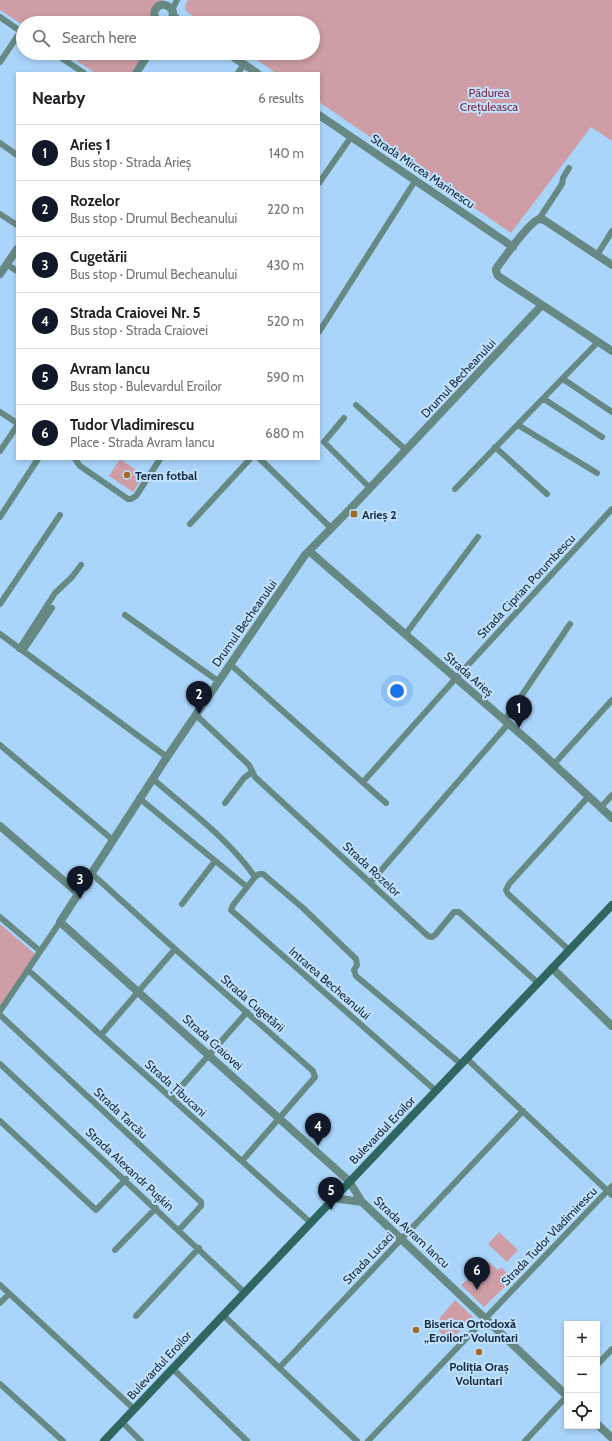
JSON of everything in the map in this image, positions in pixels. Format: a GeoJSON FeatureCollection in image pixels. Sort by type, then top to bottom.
{"type":"FeatureCollection","features":[{"type":"Feature","properties":{"kind":"main road","name":"Bulevardul Eroilor"},"geometry":{"type":"LineString","coordinates":[[104,1441],[612,905]]}},
{"type":"Feature","properties":{"kind":"street"},"geometry":{"type":"LineString","coordinates":[[173,16],[177,0]]}},
{"type":"Feature","properties":{"kind":"street"},"geometry":{"type":"LineString","coordinates":[[154,16],[155,10],[166,2],[169,6],[172,16]]}},
{"type":"Feature","properties":{"kind":"street"},"geometry":{"type":"LineString","coordinates":[[0,17],[16,28]]}},
{"type":"Feature","properties":{"kind":"street"},"geometry":{"type":"LineString","coordinates":[[0,62],[16,40]]}},
{"type":"Feature","properties":{"kind":"street"},"geometry":{"type":"LineString","coordinates":[[64,60],[82,72]]}},
{"type":"Feature","properties":{"kind":"street"},"geometry":{"type":"LineString","coordinates":[[137,72],[144,60]]}},
{"type":"Feature","properties":{"kind":"street"},"geometry":{"type":"LineString","coordinates":[[238,60],[256,72]]}},
{"type":"Feature","properties":{"kind":"street"},"geometry":{"type":"LineString","coordinates":[[239,72],[244,64]]}},
{"type":"Feature","properties":{"kind":"street","name":"Strada Mircea Marinescu"},"geometry":{"type":"LineString","coordinates":[[320,116],[512,247]]}},
{"type":"Feature","properties":{"kind":"street"},"geometry":{"type":"LineString","coordinates":[[320,182],[351,137]]}},
{"type":"Feature","properties":{"kind":"street"},"geometry":{"type":"LineString","coordinates":[[0,143],[16,154]]}},
{"type":"Feature","properties":{"kind":"street"},"geometry":{"type":"LineString","coordinates":[[569,168],[563,178],[562,184],[539,219],[534,222],[512,247],[496,269],[496,274],[612,351]]}},
{"type":"Feature","properties":{"kind":"street"},"geometry":{"type":"LineString","coordinates":[[320,330],[415,181]]}},
{"type":"Feature","properties":{"kind":"street"},"geometry":{"type":"LineString","coordinates":[[0,214],[16,224]]}},
{"type":"Feature","properties":{"kind":"street"},"geometry":{"type":"LineString","coordinates":[[539,219],[544,220],[612,265]]}},
{"type":"Feature","properties":{"kind":"street"},"geometry":{"type":"LineString","coordinates":[[597,255],[612,231]]}},
{"type":"Feature","properties":{"kind":"street"},"geometry":{"type":"LineString","coordinates":[[0,274],[16,250]]}},
{"type":"Feature","properties":{"kind":"street"},"geometry":{"type":"LineString","coordinates":[[6,264],[16,270]]}},
{"type":"Feature","properties":{"kind":"street","name":"Drumul Becheanului"},"geometry":{"type":"LineString","coordinates":[[0,1011],[60,922],[139,798],[218,681],[309,551],[542,305]]}},
{"type":"Feature","properties":{"kind":"street"},"geometry":{"type":"LineString","coordinates":[[455,489],[598,342]]}},
{"type":"Feature","properties":{"kind":"street"},"geometry":{"type":"LineString","coordinates":[[563,379],[612,412]]}},
{"type":"Feature","properties":{"kind":"street"},"geometry":{"type":"LineString","coordinates":[[544,399],[602,437]]}},
{"type":"Feature","properties":{"kind":"street"},"geometry":{"type":"LineString","coordinates":[[356,405],[406,450]]}},
{"type":"Feature","properties":{"kind":"street"},"geometry":{"type":"LineString","coordinates":[[0,412],[16,423]]}},
{"type":"Feature","properties":{"kind":"street"},"geometry":{"type":"LineString","coordinates":[[344,418],[324,442],[370,488]]}},
{"type":"Feature","properties":{"kind":"street"},"geometry":{"type":"LineString","coordinates":[[518,425],[597,473]]}},
{"type":"Feature","properties":{"kind":"street"},"geometry":{"type":"LineString","coordinates":[[0,452],[16,426]]}},
{"type":"Feature","properties":{"kind":"street"},"geometry":{"type":"LineString","coordinates":[[495,447],[547,494]]}},
{"type":"Feature","properties":{"kind":"street"},"geometry":{"type":"LineString","coordinates":[[0,517],[37,460]]}},
{"type":"Feature","properties":{"kind":"street"},"geometry":{"type":"LineString","coordinates":[[76,460],[80,466],[128,499],[136,496],[159,460]]}},
{"type":"Feature","properties":{"kind":"street"},"geometry":{"type":"LineString","coordinates":[[190,524],[249,460]]}},
{"type":"Feature","properties":{"kind":"street"},"geometry":{"type":"LineString","coordinates":[[261,460],[331,528]]}},
{"type":"Feature","properties":{"kind":"street","name":"Strada Ciprian Porumbescu"},"geometry":{"type":"LineString","coordinates":[[363,782],[456,678],[612,509]]}},
{"type":"Feature","properties":{"kind":"street"},"geometry":{"type":"LineString","coordinates":[[0,604],[60,515]]}},
{"type":"Feature","properties":{"kind":"street"},"geometry":{"type":"LineString","coordinates":[[405,634],[478,537]]}},
{"type":"Feature","properties":{"kind":"street","name":"Strada Arieș"},"geometry":{"type":"LineString","coordinates":[[309,551],[507,722],[612,818]]}},
{"type":"Feature","properties":{"kind":"street"},"geometry":{"type":"LineString","coordinates":[[21,650],[55,593],[72,577],[81,565]]}},
{"type":"Feature","properties":{"kind":"street"},"geometry":{"type":"LineString","coordinates":[[21,650],[52,608]]}},
{"type":"Feature","properties":{"kind":"street"},"geometry":{"type":"LineString","coordinates":[[125,615],[218,681]]}},
{"type":"Feature","properties":{"kind":"street"},"geometry":{"type":"LineString","coordinates":[[370,883],[507,722],[570,624]]}},
{"type":"Feature","properties":{"kind":"street"},"geometry":{"type":"LineString","coordinates":[[0,634],[167,757]]}},
{"type":"Feature","properties":{"kind":"street"},"geometry":{"type":"LineString","coordinates":[[230,664],[386,804]]}},
{"type":"Feature","properties":{"kind":"street"},"geometry":{"type":"LineString","coordinates":[[554,764],[612,700]]}},
{"type":"Feature","properties":{"kind":"street","name":"Strada Rozelor"},"geometry":{"type":"LineString","coordinates":[[196,715],[249,765],[255,777],[428,936],[432,937],[435,935],[454,912],[459,912],[538,983]]}},
{"type":"Feature","properties":{"kind":"street"},"geometry":{"type":"LineString","coordinates":[[0,745],[113,840]]}},
{"type":"Feature","properties":{"kind":"street"},"geometry":{"type":"LineString","coordinates":[[225,803],[244,778],[252,772]]}},
{"type":"Feature","properties":{"kind":"street"},"geometry":{"type":"LineString","coordinates":[[153,779],[229,846],[247,865],[255,877],[259,874],[263,874],[303,908],[356,959],[357,965],[354,970],[356,976],[464,1061],[523,1111],[610,1191]]}},
{"type":"Feature","properties":{"kind":"street"},"geometry":{"type":"LineString","coordinates":[[601,807],[612,795]]}},
{"type":"Feature","properties":{"kind":"street"},"geometry":{"type":"LineString","coordinates":[[569,950],[508,894],[506,890],[509,884],[588,796]]}},
{"type":"Feature","properties":{"kind":"street"},"geometry":{"type":"LineString","coordinates":[[139,798],[247,887]]}},
{"type":"Feature","properties":{"kind":"street"},"geometry":{"type":"LineString","coordinates":[[0,826],[78,893]]}},
{"type":"Feature","properties":{"kind":"street"},"geometry":{"type":"LineString","coordinates":[[182,904],[215,862]]}},
{"type":"Feature","properties":{"kind":"street","name":"Strada Cugetării"},"geometry":{"type":"LineString","coordinates":[[91,873],[315,1074],[315,1077],[242,1160]]}},
{"type":"Feature","properties":{"kind":"street","name":"Intrarea Becheanului"},"geometry":{"type":"LineString","coordinates":[[255,877],[233,905],[231,910],[436,1090]]}},
{"type":"Feature","properties":{"kind":"street"},"geometry":{"type":"LineString","coordinates":[[0,917],[40,952]]}},
{"type":"Feature","properties":{"kind":"street","name":"Strada Craiovei"},"geometry":{"type":"LineString","coordinates":[[60,922],[349,1181]]}},
{"type":"Feature","properties":{"kind":"street"},"geometry":{"type":"LineString","coordinates":[[100,1035],[175,949]]}},
{"type":"Feature","properties":{"kind":"street"},"geometry":{"type":"LineString","coordinates":[[552,968],[612,1026]]}},
{"type":"Feature","properties":{"kind":"street","name":"Strada Țibucani"},"geometry":{"type":"LineString","coordinates":[[28,970],[310,1222]]}},
{"type":"Feature","properties":{"kind":"street"},"geometry":{"type":"LineString","coordinates":[[171,1098],[247,1012]]}},
{"type":"Feature","properties":{"kind":"street","name":"Strada Tarcău"},"geometry":{"type":"LineString","coordinates":[[0,1015],[201,1202],[201,1206],[179,1230]]}},
{"type":"Feature","properties":{"kind":"street","name":"Strada Alexandr Pușkin"},"geometry":{"type":"LineString","coordinates":[[0,1064],[199,1248],[244,1292]]}},
{"type":"Feature","properties":{"kind":"street","name":"Strada Lucaci"},"geometry":{"type":"LineString","coordinates":[[279,1368],[523,1111]]}},
{"type":"Feature","properties":{"kind":"street"},"geometry":{"type":"LineString","coordinates":[[0,1121],[96,1210],[126,1180]]}},
{"type":"Feature","properties":{"kind":"street","name":"Strada Avram Iancu"},"geometry":{"type":"LineString","coordinates":[[349,1181],[362,1202],[564,1393]]}},
{"type":"Feature","properties":{"kind":"street","name":"Strada Tudor Vladimirescu"},"geometry":{"type":"LineString","coordinates":[[368,1441],[610,1191]]}},
{"type":"Feature","properties":{"kind":"street","name":"Strada Avram Iancu"},"geometry":{"type":"LineString","coordinates":[[333,1198],[362,1202]]}},
{"type":"Feature","properties":{"kind":"street"},"geometry":{"type":"LineString","coordinates":[[115,1250],[156,1208]]}},
{"type":"Feature","properties":{"kind":"street"},"geometry":{"type":"LineString","coordinates":[[136,1316],[199,1248]]}},
{"type":"Feature","properties":{"kind":"street"},"geometry":{"type":"LineString","coordinates":[[0,1285],[134,1409]]}},
{"type":"Feature","properties":{"kind":"street"},"geometry":{"type":"LineString","coordinates":[[0,1304],[9,1294]]}},
{"type":"Feature","properties":{"kind":"street"},"geometry":{"type":"LineString","coordinates":[[223,1315],[357,1441]]}},
{"type":"Feature","properties":{"kind":"street"},"geometry":{"type":"LineString","coordinates":[[600,1362],[612,1349]]}},
{"type":"Feature","properties":{"kind":"street"},"geometry":{"type":"LineString","coordinates":[[172,1368],[247,1441]]}},
{"type":"Feature","properties":{"kind":"street"},"geometry":{"type":"LineString","coordinates":[[0,1384],[63,1441]]}},
{"type":"Feature","properties":{"kind":"street"},"geometry":{"type":"LineString","coordinates":[[524,1441],[564,1399]]}},
{"type":"Feature","properties":{"kind":"street"},"geometry":{"type":"LineString","coordinates":[[122,1422],[141,1441]]}},
{"type":"Feature","properties":{"kind":"street"},"geometry":{"type":"LineString","coordinates":[[600,1427],[612,1439],[609,1441]]}},
{"type":"Feature","properties":{"kind":"green space"},"geometry":{"type":"Polygon","coordinates":[[[0,0],[165,0],[158,2],[155,16],[16,16],[16,20],[0,10],[0,0]]]}},
{"type":"Feature","properties":{"kind":"green space","name":"Pădurea Crețuleasca"},"geometry":{"type":"Polygon","coordinates":[[[188,0],[612,0],[612,141],[591,127],[511,233],[320,103],[320,72],[275,72],[257,60],[320,60],[320,16],[193,16],[185,9],[188,0]]]}},
{"type":"Feature","properties":{"kind":"green space"},"geometry":{"type":"Polygon","coordinates":[[[76,60],[139,60],[132,72],[94,72],[76,60]]]}},
{"type":"Feature","properties":{"kind":"green space","name":"Teren fotbal"},"geometry":{"type":"Polygon","coordinates":[[[119,460],[144,475],[133,492],[109,476],[119,460]]]}},
{"type":"Feature","properties":{"kind":"green space"},"geometry":{"type":"Polygon","coordinates":[[[0,924],[35,954],[0,1009],[0,924]]]}},
{"type":"Feature","properties":{"kind":"green space"},"geometry":{"type":"Polygon","coordinates":[[[499,1232],[518,1250],[507,1262],[488,1244],[499,1232]]]}},
{"type":"Feature","properties":{"kind":"green space"},"geometry":{"type":"Polygon","coordinates":[[[489,1262],[498,1270],[501,1267],[514,1278],[484,1307],[461,1285],[489,1262]]]}},
{"type":"Feature","properties":{"kind":"green space"},"geometry":{"type":"Polygon","coordinates":[[[455,1300],[473,1317],[450,1341],[439,1331],[440,1318],[455,1300]]]}},
{"type":"Feature","properties":{"kind":"place","name":"Teren fotbal"},"geometry":{"type":"Point","coordinates":[127,475]}},
{"type":"Feature","properties":{"kind":"place","name":"Arieș 2"},"geometry":{"type":"Point","coordinates":[354,514]}},
{"type":"Feature","properties":{"kind":"place","name":"Rozelor"},"geometry":{"type":"Point","coordinates":[199,714]}},
{"type":"Feature","properties":{"kind":"place","name":"Arieș 1"},"geometry":{"type":"Point","coordinates":[519,728]}},
{"type":"Feature","properties":{"kind":"place","name":"Cugetării"},"geometry":{"type":"Point","coordinates":[80,899]}},
{"type":"Feature","properties":{"kind":"place","name":"Strada Craiovei Nr. 5"},"geometry":{"type":"Point","coordinates":[318,1146]}},
{"type":"Feature","properties":{"kind":"place","name":"Avram Iancu"},"geometry":{"type":"Point","coordinates":[331,1210]}},
{"type":"Feature","properties":{"kind":"place","name":"Tudor Vladimirescu"},"geometry":{"type":"Point","coordinates":[477,1290]}},
{"type":"Feature","properties":{"kind":"place","name":"Biserica Ortodoxă „Eroilor” Voluntari"},"geometry":{"type":"Point","coordinates":[416,1330]}},
{"type":"Feature","properties":{"kind":"place","name":"Poliția Oraș Voluntari"},"geometry":{"type":"Point","coordinates":[479,1352]}}]}
